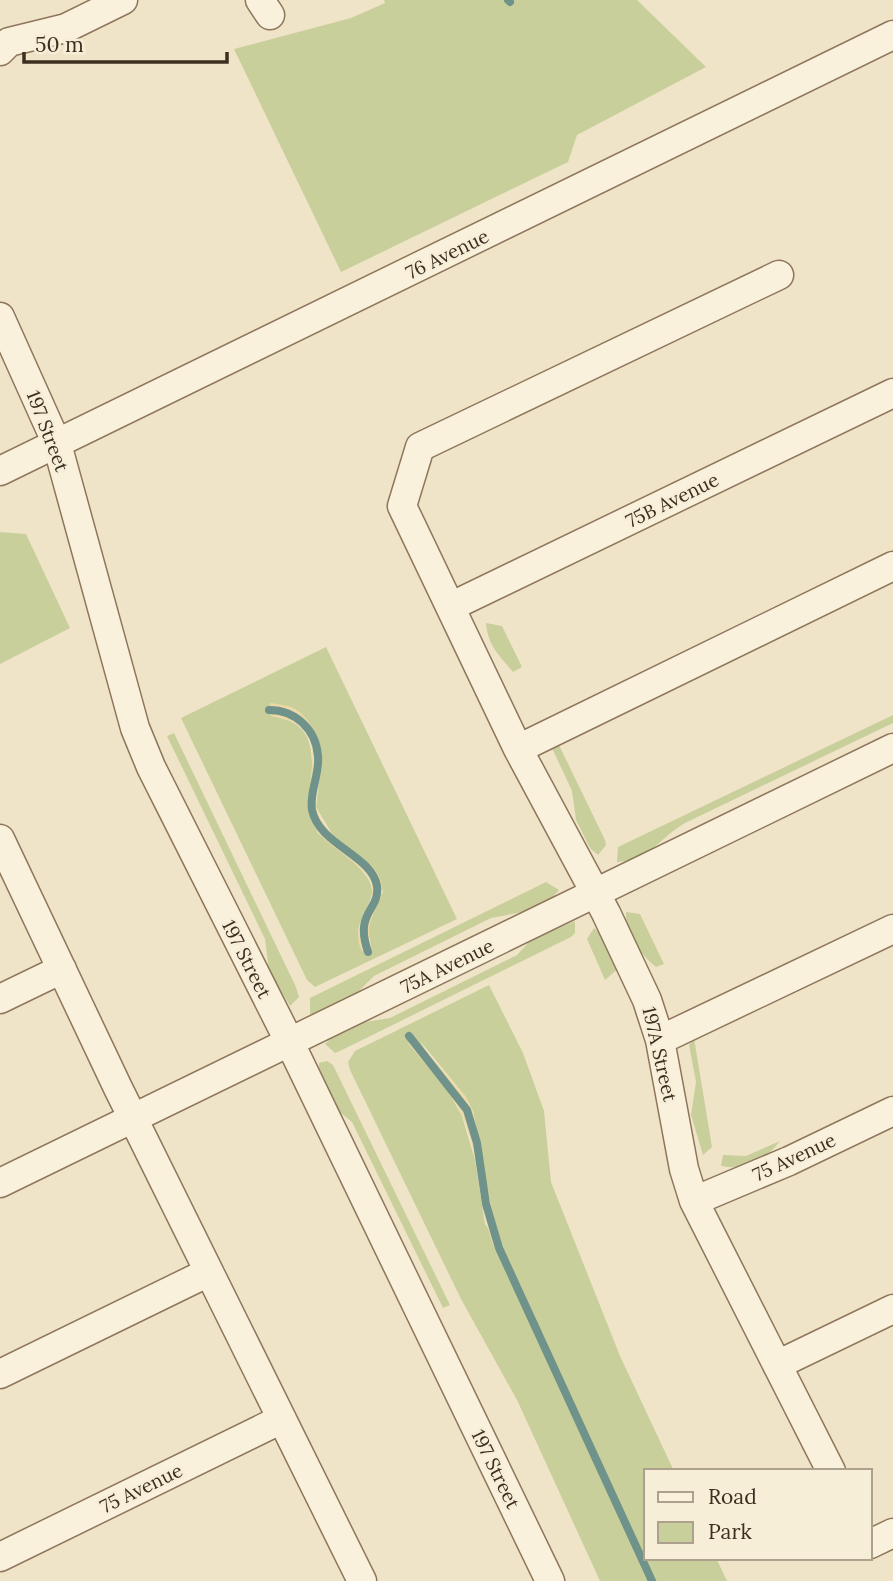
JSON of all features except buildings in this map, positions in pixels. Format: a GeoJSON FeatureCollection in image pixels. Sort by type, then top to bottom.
{"type":"FeatureCollection","features":[{"type":"Feature","properties":{"kind":"street"},"geometry":{"type":"LineString","coordinates":[[3,38],[66,28],[123,0]]}},
{"type":"Feature","properties":{"kind":"street","name":"76 Avenue"},"geometry":{"type":"LineString","coordinates":[[0,471],[893,36]]}},
{"type":"Feature","properties":{"kind":"street","name":"197A Street"},"geometry":{"type":"LineString","coordinates":[[779,275],[419,447],[402,506],[518,748],[642,987],[660,1040],[684,1169],[694,1201],[830,1469]]}},
{"type":"Feature","properties":{"kind":"street","name":"197 Street"},"geometry":{"type":"LineString","coordinates":[[0,317],[57,444],[135,728],[168,805],[289,1041],[550,1581]]}},
{"type":"Feature","properties":{"kind":"street","name":"75B Avenue"},"geometry":{"type":"LineString","coordinates":[[452,606],[893,393]]}},
{"type":"Feature","properties":{"kind":"street"},"geometry":{"type":"LineString","coordinates":[[518,748],[893,566]]}},
{"type":"Feature","properties":{"kind":"street","name":"75A Avenue"},"geometry":{"type":"LineString","coordinates":[[0,1183],[893,747]]}},
{"type":"Feature","properties":{"kind":"street"},"geometry":{"type":"LineString","coordinates":[[0,839],[362,1581]]}},
{"type":"Feature","properties":{"kind":"street"},"geometry":{"type":"LineString","coordinates":[[660,1040],[893,929]]}},
{"type":"Feature","properties":{"kind":"street"},"geometry":{"type":"LineString","coordinates":[[0,999],[62,970]]}},
{"type":"Feature","properties":{"kind":"street","name":"75 Avenue"},"geometry":{"type":"LineString","coordinates":[[694,1201],[789,1161],[893,1111]]}},
{"type":"Feature","properties":{"kind":"street"},"geometry":{"type":"LineString","coordinates":[[0,1374],[209,1272]]}},
{"type":"Feature","properties":{"kind":"street"},"geometry":{"type":"LineString","coordinates":[[777,1365],[893,1309]]}},
{"type":"Feature","properties":{"kind":"street","name":"75 Avenue"},"geometry":{"type":"LineString","coordinates":[[0,1557],[282,1419]]}},
{"type":"Feature","properties":{"kind":"street"},"geometry":{"type":"LineString","coordinates":[[872,1543],[893,1533]]}},
{"type":"Feature","properties":{"kind":"green space"},"geometry":{"type":"Polygon","coordinates":[[[384,0],[637,0],[706,67],[577,135],[568,162],[341,272],[234,49],[351,18],[385,3],[384,0]]]}},
{"type":"Feature","properties":{"kind":"green space"},"geometry":{"type":"Polygon","coordinates":[[[0,532],[26,534],[70,628],[0,664],[0,532]]]}},
{"type":"Feature","properties":{"kind":"green space"},"geometry":{"type":"Polygon","coordinates":[[[486,623],[502,626],[522,667],[513,672],[503,660],[492,644],[486,623]]]}},
{"type":"Feature","properties":{"kind":"green space"},"geometry":{"type":"Polygon","coordinates":[[[326,647],[457,919],[315,987],[307,980],[181,718],[326,647]],[[271,716],[285,719],[303,730],[312,757],[317,832],[360,868],[371,885],[371,898],[358,930],[371,947],[368,926],[383,891],[353,852],[332,834],[316,807],[322,757],[303,716],[271,716]]]}},
{"type":"Feature","properties":{"kind":"green space"},"geometry":{"type":"Polygon","coordinates":[[[893,715],[893,723],[685,823],[646,853],[628,861],[617,862],[618,847],[893,715]]]}},
{"type":"Feature","properties":{"kind":"green space"},"geometry":{"type":"Polygon","coordinates":[[[174,733],[296,987],[299,997],[290,1006],[269,971],[265,939],[167,736],[174,733]]]}},
{"type":"Feature","properties":{"kind":"green space"},"geometry":{"type":"Polygon","coordinates":[[[557,741],[605,840],[606,845],[598,855],[590,848],[576,820],[572,791],[552,748],[557,741]]]}},
{"type":"Feature","properties":{"kind":"green space"},"geometry":{"type":"Polygon","coordinates":[[[546,882],[559,890],[552,898],[528,911],[491,918],[374,976],[353,997],[318,1014],[310,1014],[310,998],[546,882]]]}},
{"type":"Feature","properties":{"kind":"green space"},"geometry":{"type":"Polygon","coordinates":[[[626,912],[640,914],[664,964],[656,967],[639,950],[628,928],[626,912]]]}},
{"type":"Feature","properties":{"kind":"green space"},"geometry":{"type":"Polygon","coordinates":[[[575,921],[575,933],[571,937],[340,1051],[335,1053],[325,1044],[334,1035],[359,1023],[390,1018],[517,955],[532,939],[575,921]]]}},
{"type":"Feature","properties":{"kind":"green space"},"geometry":{"type":"Polygon","coordinates":[[[594,928],[603,936],[618,969],[605,980],[587,939],[594,928]]]}},
{"type":"Feature","properties":{"kind":"green space"},"geometry":{"type":"Polygon","coordinates":[[[489,985],[523,1053],[544,1111],[551,1182],[620,1356],[673,1469],[644,1469],[644,1560],[717,1560],[727,1581],[600,1581],[517,1400],[461,1299],[348,1062],[355,1051],[489,985]],[[420,1041],[462,1116],[475,1160],[485,1224],[502,1247],[493,1218],[473,1111],[466,1097],[420,1041]]]}},
{"type":"Feature","properties":{"kind":"green space"},"geometry":{"type":"Polygon","coordinates":[[[694,1038],[712,1147],[703,1155],[691,1115],[696,1082],[689,1045],[694,1038]]]}},
{"type":"Feature","properties":{"kind":"green space"},"geometry":{"type":"Polygon","coordinates":[[[327,1061],[333,1065],[450,1305],[443,1308],[352,1122],[336,1109],[319,1069],[319,1063],[327,1061]]]}},
{"type":"Feature","properties":{"kind":"green space"},"geometry":{"type":"Polygon","coordinates":[[[780,1141],[754,1162],[738,1167],[721,1166],[723,1155],[746,1156],[780,1141]]]}},
{"type":"Feature","properties":{"kind":"sand"},"geometry":{"type":"Polygon","coordinates":[[[270,703],[291,707],[310,724],[322,758],[315,797],[321,820],[329,831],[377,872],[382,889],[370,926],[371,948],[362,951],[358,933],[370,902],[372,885],[364,871],[316,829],[310,813],[309,796],[312,746],[306,733],[293,722],[271,716],[270,703]]]}},
{"type":"Feature","properties":{"kind":"sand"},"geometry":{"type":"Polygon","coordinates":[[[415,1038],[466,1097],[473,1111],[493,1218],[502,1248],[495,1250],[489,1234],[473,1150],[463,1117],[445,1088],[408,1043],[415,1038]]]}},
{"type":"Feature","properties":{"kind":"waterway"},"geometry":{"type":"LineString","coordinates":[[269,710],[295,717],[313,737],[318,756],[311,803],[317,822],[324,832],[366,866],[373,875],[377,894],[364,928],[368,952]]}},
{"type":"Feature","properties":{"kind":"waterway"},"geometry":{"type":"LineString","coordinates":[[409,1036],[467,1110],[477,1143],[486,1204],[499,1248],[652,1581]]}}]}
